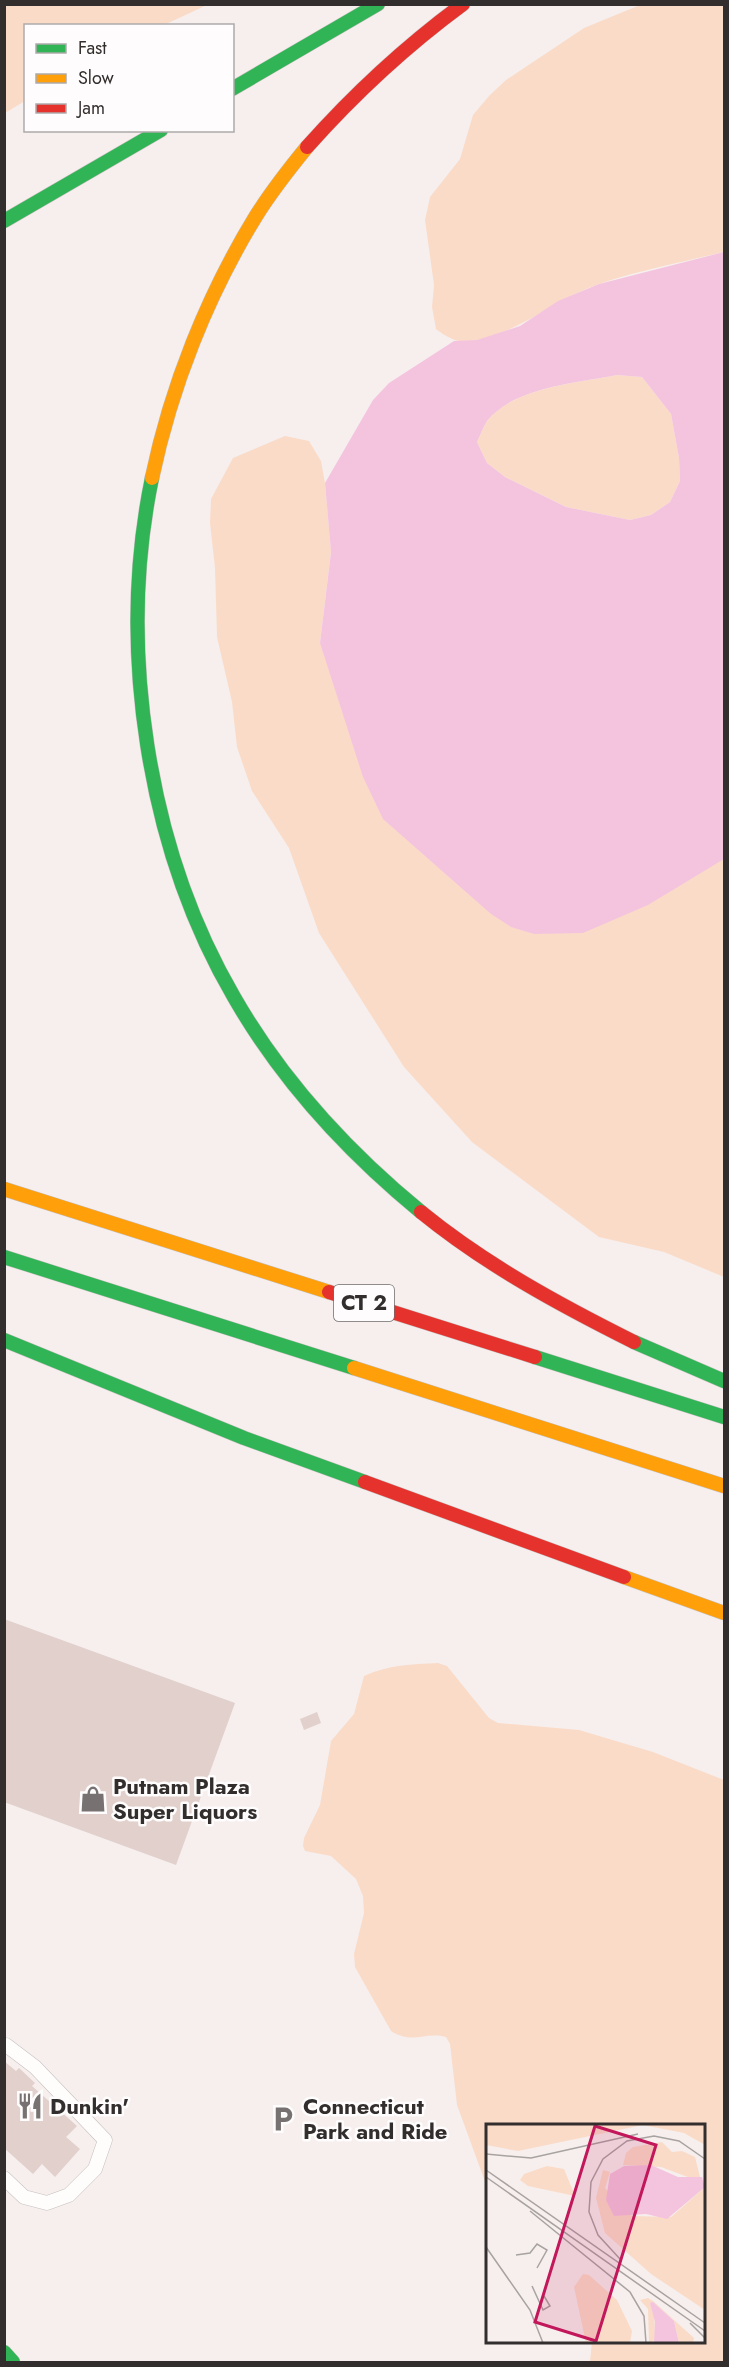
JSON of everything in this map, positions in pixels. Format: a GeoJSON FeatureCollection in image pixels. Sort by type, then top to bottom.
{"type":"FeatureCollection","features":[{"type":"Feature","properties":{"kind":"main road"},"geometry":{"type":"LineString","coordinates":[[234,88],[378,4]]}},
{"type":"Feature","properties":{"kind":"main road"},"geometry":{"type":"LineString","coordinates":[[463,4],[427,31],[370,82],[288,172],[268,199],[238,248],[194,342],[159,449],[145,518],[140,564],[139,664],[153,778],[178,873],[203,937],[250,1023],[320,1115],[399,1194],[435,1223],[497,1265],[616,1332],[724,1382]]}},
{"type":"Feature","properties":{"kind":"main road"},"geometry":{"type":"LineString","coordinates":[[4,221],[158,132]]}},
{"type":"Feature","properties":{"kind":"main road","name":"CT 2"},"geometry":{"type":"LineString","coordinates":[[4,1189],[724,1417]]}},
{"type":"Feature","properties":{"kind":"main road"},"geometry":{"type":"LineString","coordinates":[[4,1257],[724,1486]]}},
{"type":"Feature","properties":{"kind":"main road"},"geometry":{"type":"LineString","coordinates":[[4,1340],[274,1450],[724,1613]]}},
{"type":"Feature","properties":{"kind":"main road"},"geometry":{"type":"LineString","coordinates":[[4,2352],[13,2362]]}},
{"type":"Feature","properties":{"kind":"lane"},"geometry":{"type":"LineString","coordinates":[[4,2178],[24,2197],[48,2203],[69,2195],[95,2169],[105,2140],[35,2067],[6,2044]]}},
{"type":"Feature","properties":{"kind":"shaded area"},"geometry":{"type":"Polygon","coordinates":[[[5,4],[207,4],[166,24],[24,24],[24,102],[5,113],[5,4]]]}},
{"type":"Feature","properties":{"kind":"shaded area"},"geometry":{"type":"Polygon","coordinates":[[[640,5],[724,5],[724,252],[646,270],[599,284],[569,297],[510,329],[478,340],[466,342],[446,336],[436,329],[432,307],[434,285],[425,220],[430,197],[460,159],[473,115],[506,80],[584,28],[640,5]]]}},
{"type":"Feature","properties":{"kind":"shaded area"},"geometry":{"type":"Polygon","coordinates":[[[724,252],[724,859],[648,905],[583,933],[534,934],[511,927],[491,914],[383,819],[363,777],[320,643],[331,552],[325,483],[373,400],[389,383],[454,341],[477,340],[520,326],[558,301],[599,284],[724,252]],[[617,375],[565,384],[529,394],[499,410],[487,421],[477,442],[487,463],[505,477],[566,507],[630,520],[651,515],[670,502],[680,481],[679,458],[671,414],[642,377],[617,375]]]}},
{"type":"Feature","properties":{"kind":"shaded area"},"geometry":{"type":"Polygon","coordinates":[[[617,375],[642,377],[671,414],[679,458],[680,481],[670,502],[651,515],[630,520],[566,507],[505,477],[487,463],[477,442],[487,421],[499,410],[513,401],[548,388],[617,375]]]}},
{"type":"Feature","properties":{"kind":"shaded area"},"geometry":{"type":"Polygon","coordinates":[[[285,436],[309,441],[321,461],[325,483],[331,551],[320,643],[709,866],[724,859],[724,1277],[664,1252],[599,1237],[472,1142],[404,1067],[319,933],[289,848],[252,791],[237,747],[232,702],[217,637],[215,568],[210,523],[211,499],[233,458],[285,436]]]}},
{"type":"Feature","properties":{"kind":"shaded area"},"geometry":{"type":"Polygon","coordinates":[[[438,1663],[447,1666],[489,1718],[498,1723],[579,1730],[653,1752],[724,1780],[724,2362],[590,2361],[592,2343],[705,2343],[705,2124],[486,2124],[486,2184],[457,2105],[450,2044],[446,2037],[406,2037],[391,2031],[355,1967],[354,1954],[364,1913],[363,1896],[356,1879],[331,1856],[305,1851],[304,1838],[320,1805],[331,1741],[354,1714],[364,1676],[391,1667],[438,1663]]]}},
{"type":"Feature","properties":{"kind":"building"},"geometry":{"type":"Polygon","coordinates":[[[4,1619],[235,1703],[176,1865],[4,1802],[4,1619]]]}},
{"type":"Feature","properties":{"kind":"building"},"geometry":{"type":"Polygon","coordinates":[[[317,1712],[321,1723],[304,1730],[300,1719],[317,1712]]]}},
{"type":"Feature","properties":{"kind":"building","name":"Dunkin'"},"geometry":{"type":"Polygon","coordinates":[[[4,2061],[16,2071],[19,2068],[35,2083],[32,2086],[77,2126],[66,2137],[80,2149],[55,2177],[42,2164],[33,2174],[4,2148],[4,2061]]]}},
{"type":"Feature","properties":{"kind":"traffic: fast"},"geometry":{"type":"LineString","coordinates":[[234,88],[378,4]]}},
{"type":"Feature","properties":{"kind":"traffic: fast"},"geometry":{"type":"LineString","coordinates":[[4,221],[158,132]]}},
{"type":"Feature","properties":{"kind":"traffic: fast"},"geometry":{"type":"LineString","coordinates":[[152,478],[142,543],[138,609],[140,677],[147,745],[161,812],[180,877],[204,939],[234,997],[273,1057],[342,1139],[421,1212]]}},
{"type":"Feature","properties":{"kind":"traffic: fast"},"geometry":{"type":"LineString","coordinates":[[4,1257],[354,1368]]}},
{"type":"Feature","properties":{"kind":"traffic: fast"},"geometry":{"type":"LineString","coordinates":[[4,1340],[244,1438],[365,1482]]}},
{"type":"Feature","properties":{"kind":"traffic: fast"},"geometry":{"type":"LineString","coordinates":[[634,1342],[724,1381]]}},
{"type":"Feature","properties":{"kind":"traffic: fast"},"geometry":{"type":"LineString","coordinates":[[535,1357],[724,1417]]}},
{"type":"Feature","properties":{"kind":"traffic: fast"},"geometry":{"type":"LineString","coordinates":[[4,2352],[13,2362]]}},
{"type":"Feature","properties":{"kind":"traffic: slow"},"geometry":{"type":"LineString","coordinates":[[152,478],[180,376],[207,310],[238,246],[256,216],[307,147]]}},
{"type":"Feature","properties":{"kind":"traffic: slow"},"geometry":{"type":"LineString","coordinates":[[4,1189],[329,1292]]}},
{"type":"Feature","properties":{"kind":"traffic: slow"},"geometry":{"type":"LineString","coordinates":[[354,1368],[724,1486]]}},
{"type":"Feature","properties":{"kind":"traffic: slow"},"geometry":{"type":"LineString","coordinates":[[624,1577],[724,1613]]}},
{"type":"Feature","properties":{"kind":"traffic: jam"},"geometry":{"type":"LineString","coordinates":[[307,147],[382,71],[421,36],[463,4]]}},
{"type":"Feature","properties":{"kind":"traffic: jam"},"geometry":{"type":"LineString","coordinates":[[421,1212],[497,1267],[579,1314],[634,1342]]}},
{"type":"Feature","properties":{"kind":"traffic: jam"},"geometry":{"type":"LineString","coordinates":[[329,1292],[535,1357]]}},
{"type":"Feature","properties":{"kind":"traffic: jam"},"geometry":{"type":"LineString","coordinates":[[365,1482],[624,1577]]}},
{"type":"Feature","properties":{"kind":"place","name":"Putnam Plaza Super Liquors"},"geometry":{"type":"Point","coordinates":[93,1799]}},
{"type":"Feature","properties":{"kind":"place","name":"Dunkin'"},"geometry":{"type":"Point","coordinates":[30,2106]}},
{"type":"Feature","properties":{"kind":"place","name":"Connecticut Park and Ride"},"geometry":{"type":"Point","coordinates":[283,2119]}}]}
